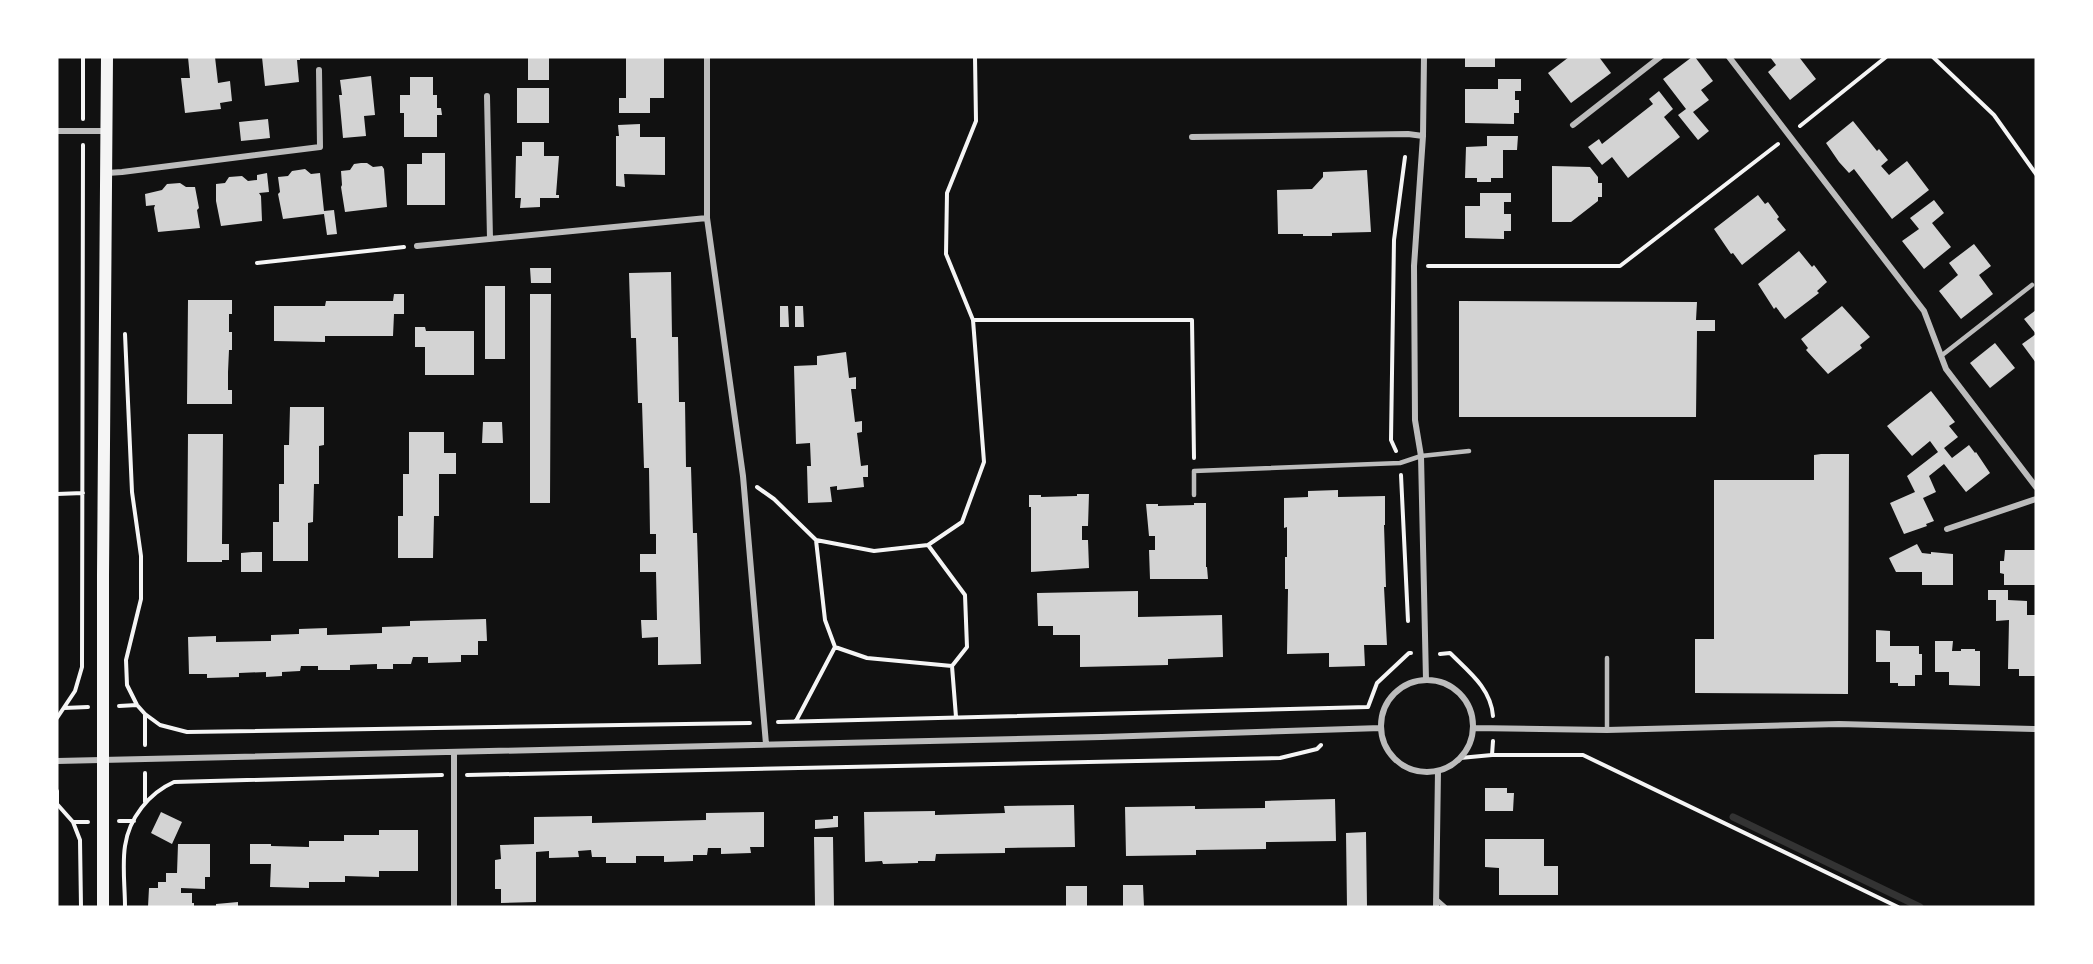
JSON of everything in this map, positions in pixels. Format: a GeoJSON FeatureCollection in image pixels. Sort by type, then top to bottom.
{"type":"FeatureCollection","features":[{"type":"Feature","properties":{"kind":"main road"},"geometry":{"type":"LineString","coordinates":[[103,907],[103,493],[107,57]]}},
{"type":"Feature","properties":{"kind":"street"},"geometry":{"type":"LineString","coordinates":[[707,57],[707,218],[743,476],[766,744]]}},
{"type":"Feature","properties":{"kind":"street"},"geometry":{"type":"LineString","coordinates":[[1424,57],[1423,136],[1414,266],[1415,420],[1421,456],[1426,680]]}},
{"type":"Feature","properties":{"kind":"street"},"geometry":{"type":"LineString","coordinates":[[1573,125],[1660,57]]}},
{"type":"Feature","properties":{"kind":"street"},"geometry":{"type":"LineString","coordinates":[[1728,57],[1924,311],[1946,369],[2036,487]]}},
{"type":"Feature","properties":{"kind":"street"},"geometry":{"type":"LineString","coordinates":[[107,173],[320,147],[319,70]]}},
{"type":"Feature","properties":{"kind":"street"},"geometry":{"type":"LineString","coordinates":[[487,96],[490,239]]}},
{"type":"Feature","properties":{"kind":"street"},"geometry":{"type":"LineString","coordinates":[[57,131],[107,131]]}},
{"type":"Feature","properties":{"kind":"street"},"geometry":{"type":"LineString","coordinates":[[1192,137],[1408,134],[1423,136]]}},
{"type":"Feature","properties":{"kind":"street"},"geometry":{"type":"LineString","coordinates":[[417,246],[707,218]]}},
{"type":"Feature","properties":{"kind":"street"},"geometry":{"type":"LineString","coordinates":[[1947,529],[2036,499]]}},
{"type":"Feature","properties":{"kind":"street"},"geometry":{"type":"LineString","coordinates":[[1426,680],[1440,682],[1453,688],[1463,698],[1470,710],[1474,728],[1468,748],[1460,759],[1450,767],[1425,773],[1411,770],[1390,754],[1383,741],[1381,728],[1383,713],[1389,700],[1399,690],[1412,683],[1426,680]]}},
{"type":"Feature","properties":{"kind":"street"},"geometry":{"type":"LineString","coordinates":[[1474,728],[1607,730],[1839,724],[2036,729]]}},
{"type":"Feature","properties":{"kind":"street"},"geometry":{"type":"LineString","coordinates":[[57,761],[454,753],[1381,728]]}},
{"type":"Feature","properties":{"kind":"street"},"geometry":{"type":"LineString","coordinates":[[454,753],[454,907]]}},
{"type":"Feature","properties":{"kind":"street"},"geometry":{"type":"LineString","coordinates":[[1436,907],[1438,771]]}},
{"type":"Feature","properties":{"kind":"lane"},"geometry":{"type":"LineString","coordinates":[[1941,356],[2032,285]]}},
{"type":"Feature","properties":{"kind":"lane"},"geometry":{"type":"LineString","coordinates":[[1194,495],[1194,471],[1400,463],[1421,456],[1469,451]]}},
{"type":"Feature","properties":{"kind":"lane"},"geometry":{"type":"LineString","coordinates":[[1607,658],[1607,730]]}},
{"type":"Feature","properties":{"kind":"lane"},"geometry":{"type":"LineString","coordinates":[[1436,898],[1445,907]]}},
{"type":"Feature","properties":{"kind":"path"},"geometry":{"type":"LineString","coordinates":[[57,718],[75,691],[82,667],[83,57]]}},
{"type":"Feature","properties":{"kind":"path"},"geometry":{"type":"LineString","coordinates":[[743,476],[774,499],[816,540],[874,551],[928,545],[962,522],[984,462],[973,320],[946,254],[947,193],[976,121],[975,57]]}},
{"type":"Feature","properties":{"kind":"path"},"geometry":{"type":"LineString","coordinates":[[1414,266],[1620,266],[1886,57]]}},
{"type":"Feature","properties":{"kind":"path"},"geometry":{"type":"LineString","coordinates":[[1933,57],[1994,115],[2036,174]]}},
{"type":"Feature","properties":{"kind":"path"},"geometry":{"type":"LineString","coordinates":[[257,263],[417,246]]}},
{"type":"Feature","properties":{"kind":"path"},"geometry":{"type":"LineString","coordinates":[[973,320],[1192,320],[1194,471]]}},
{"type":"Feature","properties":{"kind":"path"},"geometry":{"type":"LineString","coordinates":[[124,330],[132,492],[141,556],[141,598],[126,660],[127,686],[136,705],[160,725],[187,732],[766,723],[1368,707],[1377,683],[1409,652],[1425,655],[1450,653],[1482,685],[1492,708],[1494,728],[1491,755]]}},
{"type":"Feature","properties":{"kind":"path"},"geometry":{"type":"LineString","coordinates":[[57,494],[103,493]]}},
{"type":"Feature","properties":{"kind":"path"},"geometry":{"type":"LineString","coordinates":[[796,721],[835,647],[825,620],[816,540]]}},
{"type":"Feature","properties":{"kind":"path"},"geometry":{"type":"LineString","coordinates":[[928,545],[965,595],[967,647],[952,666],[956,717]]}},
{"type":"Feature","properties":{"kind":"path"},"geometry":{"type":"LineString","coordinates":[[835,647],[867,658],[952,666]]}},
{"type":"Feature","properties":{"kind":"path"},"geometry":{"type":"LineString","coordinates":[[125,907],[125,845],[134,821],[145,802],[161,788],[174,782],[1280,758],[1317,749],[1337,730]]}},
{"type":"Feature","properties":{"kind":"path"},"geometry":{"type":"LineString","coordinates":[[1460,759],[1491,755],[1583,755],[1898,907]]}},
{"type":"Feature","properties":{"kind":"path"},"geometry":{"type":"LineString","coordinates":[[57,791],[57,805],[73,822],[80,840],[82,853],[81,907]]}},
{"type":"Feature","properties":{"kind":"building"},"geometry":{"type":"Polygon","coordinates":[[[188,57],[215,57],[218,83],[230,81],[232,101],[220,103],[221,109],[185,113],[181,78],[190,78],[188,57]]]}},
{"type":"Feature","properties":{"kind":"building"},"geometry":{"type":"Polygon","coordinates":[[[262,57],[300,57],[300,60],[297,60],[299,82],[265,86],[262,57]]]}},
{"type":"Feature","properties":{"kind":"building"},"geometry":{"type":"Polygon","coordinates":[[[528,57],[549,57],[549,80],[528,80],[528,57]]]}},
{"type":"Feature","properties":{"kind":"building"},"geometry":{"type":"Polygon","coordinates":[[[626,57],[664,57],[664,98],[650,98],[650,113],[619,113],[619,98],[626,98],[626,57]]]}},
{"type":"Feature","properties":{"kind":"building"},"geometry":{"type":"Polygon","coordinates":[[[1465,57],[1495,57],[1495,67],[1465,67],[1465,57]]]}},
{"type":"Feature","properties":{"kind":"building"},"geometry":{"type":"Polygon","coordinates":[[[1569,57],[1599,57],[1611,73],[1571,103],[1548,73],[1569,57]]]}},
{"type":"Feature","properties":{"kind":"building"},"geometry":{"type":"Polygon","coordinates":[[[1695,57],[1713,81],[1701,90],[1709,100],[1693,112],[1709,131],[1698,140],[1678,115],[1686,109],[1663,79],[1695,57]]]}},
{"type":"Feature","properties":{"kind":"building"},"geometry":{"type":"Polygon","coordinates":[[[1770,57],[1799,57],[1816,79],[1790,100],[1768,72],[1776,65],[1770,57]]]}},
{"type":"Feature","properties":{"kind":"building"},"geometry":{"type":"Polygon","coordinates":[[[371,76],[375,115],[364,116],[366,136],[343,138],[340,80],[371,76]]]}},
{"type":"Feature","properties":{"kind":"building"},"geometry":{"type":"Polygon","coordinates":[[[410,77],[433,77],[433,95],[437,95],[437,108],[441,108],[442,115],[437,115],[437,137],[404,137],[404,113],[400,113],[400,95],[410,95],[410,77]]]}},
{"type":"Feature","properties":{"kind":"building"},"geometry":{"type":"Polygon","coordinates":[[[1498,79],[1521,79],[1521,91],[1515,91],[1515,100],[1519,100],[1519,113],[1514,113],[1514,124],[1465,123],[1465,89],[1498,89],[1498,79]]]}},
{"type":"Feature","properties":{"kind":"building"},"geometry":{"type":"Polygon","coordinates":[[[517,88],[549,88],[549,123],[517,123],[517,88]]]}},
{"type":"Feature","properties":{"kind":"building"},"geometry":{"type":"Polygon","coordinates":[[[1659,91],[1673,109],[1664,117],[1680,137],[1628,178],[1612,157],[1602,165],[1588,147],[1599,139],[1602,144],[1653,104],[1649,99],[1659,91]]]}},
{"type":"Feature","properties":{"kind":"building"},"geometry":{"type":"Polygon","coordinates":[[[268,119],[270,138],[241,141],[239,122],[268,119]]]}},
{"type":"Feature","properties":{"kind":"building"},"geometry":{"type":"Polygon","coordinates":[[[1853,121],[1877,151],[1879,149],[1888,160],[1881,166],[1889,175],[1907,161],[1929,190],[1892,219],[1854,169],[1849,173],[1826,143],[1853,121]]]}},
{"type":"Feature","properties":{"kind":"building"},"geometry":{"type":"Polygon","coordinates":[[[640,124],[640,137],[665,137],[665,175],[624,174],[625,187],[616,186],[618,125],[640,124]]]}},
{"type":"Feature","properties":{"kind":"building"},"geometry":{"type":"Polygon","coordinates":[[[1487,136],[1518,136],[1517,150],[1503,150],[1503,178],[1491,178],[1491,182],[1477,182],[1477,178],[1465,178],[1466,147],[1487,146],[1487,136]]]}},
{"type":"Feature","properties":{"kind":"building"},"geometry":{"type":"Polygon","coordinates":[[[522,142],[544,142],[544,156],[559,156],[556,195],[559,195],[559,198],[540,198],[540,207],[520,208],[521,198],[515,198],[516,156],[522,156],[522,142]]]}},
{"type":"Feature","properties":{"kind":"building"},"geometry":{"type":"Polygon","coordinates":[[[422,153],[445,153],[445,205],[407,205],[407,164],[422,164],[422,153]]]}},
{"type":"Feature","properties":{"kind":"building"},"geometry":{"type":"Polygon","coordinates":[[[367,163],[373,167],[382,166],[384,169],[387,207],[345,212],[341,171],[350,170],[354,164],[367,163]]]}},
{"type":"Feature","properties":{"kind":"building"},"geometry":{"type":"Polygon","coordinates":[[[1552,166],[1590,167],[1598,177],[1598,183],[1602,183],[1602,197],[1598,197],[1598,201],[1571,222],[1552,222],[1552,166]]]}},
{"type":"Feature","properties":{"kind":"building"},"geometry":{"type":"Polygon","coordinates":[[[305,169],[311,174],[320,173],[324,211],[334,210],[337,234],[327,235],[324,214],[283,219],[278,194],[280,192],[278,177],[288,176],[292,171],[305,169]]]}},
{"type":"Feature","properties":{"kind":"building"},"geometry":{"type":"Polygon","coordinates":[[[1367,170],[1371,232],[1332,233],[1332,236],[1278,234],[1277,190],[1312,189],[1323,177],[1323,172],[1367,170]]]}},
{"type":"Feature","properties":{"kind":"building"},"geometry":{"type":"Polygon","coordinates":[[[267,173],[269,192],[259,193],[262,221],[221,226],[216,201],[216,184],[225,183],[229,177],[242,176],[248,181],[257,180],[257,175],[267,173]]]}},
{"type":"Feature","properties":{"kind":"building"},"geometry":{"type":"Polygon","coordinates":[[[180,183],[186,187],[195,187],[200,228],[158,232],[155,205],[146,206],[145,194],[162,190],[167,184],[180,183]]]}},
{"type":"Feature","properties":{"kind":"building"},"geometry":{"type":"Polygon","coordinates":[[[1480,193],[1511,193],[1511,202],[1504,202],[1504,214],[1511,214],[1511,231],[1504,231],[1504,239],[1465,238],[1465,206],[1480,206],[1480,193]]]}},
{"type":"Feature","properties":{"kind":"building"},"geometry":{"type":"Polygon","coordinates":[[[1758,195],[1765,204],[1768,202],[1786,230],[1742,265],[1733,253],[1731,254],[1714,229],[1758,195]]]}},
{"type":"Feature","properties":{"kind":"building"},"geometry":{"type":"Polygon","coordinates":[[[1934,200],[1944,213],[1932,223],[1951,247],[1924,269],[1902,241],[1919,229],[1910,218],[1934,200]]]}},
{"type":"Feature","properties":{"kind":"building"},"geometry":{"type":"Polygon","coordinates":[[[1974,244],[1991,266],[1979,275],[1993,294],[1961,319],[1939,291],[1958,275],[1949,263],[1974,244]]]}},
{"type":"Feature","properties":{"kind":"building"},"geometry":{"type":"Polygon","coordinates":[[[1799,251],[1827,282],[1817,291],[1819,293],[1785,319],[1776,307],[1774,309],[1758,284],[1799,251]]]}},
{"type":"Feature","properties":{"kind":"building"},"geometry":{"type":"Polygon","coordinates":[[[530,268],[551,268],[551,283],[531,283],[530,268]]]}},
{"type":"Feature","properties":{"kind":"building"},"geometry":{"type":"Polygon","coordinates":[[[671,272],[672,337],[678,337],[679,402],[685,402],[686,467],[691,467],[693,533],[697,533],[701,664],[658,665],[658,637],[642,638],[641,620],[657,620],[656,572],[640,572],[640,554],[656,554],[656,534],[650,534],[649,468],[644,468],[642,403],[638,403],[636,338],[631,338],[629,273],[671,272]]]}},
{"type":"Feature","properties":{"kind":"building"},"geometry":{"type":"Polygon","coordinates":[[[485,286],[505,286],[505,359],[485,359],[485,286]]]}},
{"type":"Feature","properties":{"kind":"building"},"geometry":{"type":"Polygon","coordinates":[[[394,294],[404,294],[404,314],[394,314],[393,336],[325,336],[325,342],[274,341],[274,306],[325,306],[326,301],[393,301],[394,294]]]}},
{"type":"Feature","properties":{"kind":"building"},"geometry":{"type":"Polygon","coordinates":[[[530,294],[551,294],[550,503],[530,503],[530,294]]]}},
{"type":"Feature","properties":{"kind":"building"},"geometry":{"type":"Polygon","coordinates":[[[188,300],[232,300],[232,314],[229,314],[232,350],[229,350],[228,390],[232,390],[232,404],[187,404],[188,300]]]}},
{"type":"Feature","properties":{"kind":"building"},"geometry":{"type":"Polygon","coordinates":[[[1459,301],[1697,302],[1696,320],[1715,320],[1715,331],[1697,331],[1696,417],[1459,417],[1459,301]]]}},
{"type":"Feature","properties":{"kind":"building"},"geometry":{"type":"Polygon","coordinates":[[[780,306],[788,306],[789,327],[780,327],[780,306]]]}},
{"type":"Feature","properties":{"kind":"building"},"geometry":{"type":"Polygon","coordinates":[[[795,306],[803,306],[804,327],[795,327],[795,306]]]}},
{"type":"Feature","properties":{"kind":"building"},"geometry":{"type":"Polygon","coordinates":[[[1842,306],[1870,337],[1860,345],[1862,348],[1828,374],[1806,350],[1808,348],[1801,339],[1842,306]]]}},
{"type":"Feature","properties":{"kind":"building"},"geometry":{"type":"Polygon","coordinates":[[[2036,310],[2036,334],[2024,319],[2036,310]]]}},
{"type":"Feature","properties":{"kind":"building"},"geometry":{"type":"Polygon","coordinates":[[[415,327],[425,327],[426,331],[474,331],[474,375],[425,375],[425,347],[415,347],[415,327]]]}},
{"type":"Feature","properties":{"kind":"building"},"geometry":{"type":"Polygon","coordinates":[[[2036,334],[2036,363],[2022,344],[2036,334]]]}},
{"type":"Feature","properties":{"kind":"building"},"geometry":{"type":"Polygon","coordinates":[[[1995,343],[2015,368],[1990,388],[1970,363],[1995,343]]]}},
{"type":"Feature","properties":{"kind":"building"},"geometry":{"type":"Polygon","coordinates":[[[846,352],[849,378],[856,377],[856,389],[851,389],[855,422],[862,421],[862,432],[857,433],[861,466],[868,465],[868,477],[863,477],[864,487],[837,490],[837,486],[830,487],[832,502],[808,503],[807,466],[811,466],[810,443],[796,444],[794,366],[817,365],[817,356],[846,352]]]}},
{"type":"Feature","properties":{"kind":"building"},"geometry":{"type":"Polygon","coordinates":[[[1931,391],[1955,422],[1949,426],[1958,437],[1944,448],[1952,458],[1969,445],[1990,473],[1966,492],[1944,464],[1929,476],[1936,492],[1923,498],[1934,521],[1926,524],[1927,526],[1904,534],[1890,503],[1915,492],[1907,476],[1938,452],[1930,441],[1912,456],[1887,426],[1931,391]]]}},
{"type":"Feature","properties":{"kind":"building"},"geometry":{"type":"Polygon","coordinates":[[[290,407],[324,407],[324,445],[319,446],[319,484],[314,484],[313,522],[308,523],[308,561],[273,561],[273,522],[279,522],[279,484],[284,484],[284,445],[289,445],[290,407]]]}},
{"type":"Feature","properties":{"kind":"building"},"geometry":{"type":"Polygon","coordinates":[[[483,422],[502,422],[503,443],[482,443],[483,422]]]}},
{"type":"Feature","properties":{"kind":"building"},"geometry":{"type":"Polygon","coordinates":[[[409,432],[444,432],[444,453],[456,453],[456,474],[439,474],[439,516],[434,516],[433,558],[398,558],[398,516],[403,516],[403,474],[409,474],[409,432]]]}},
{"type":"Feature","properties":{"kind":"building"},"geometry":{"type":"Polygon","coordinates":[[[188,434],[223,434],[222,544],[229,544],[229,560],[187,562],[188,434]]]}},
{"type":"Feature","properties":{"kind":"building"},"geometry":{"type":"Polygon","coordinates":[[[1849,454],[1848,694],[1695,693],[1695,639],[1714,639],[1714,480],[1814,480],[1814,455],[1849,454]]]}},
{"type":"Feature","properties":{"kind":"building"},"geometry":{"type":"Polygon","coordinates":[[[1338,490],[1338,497],[1385,496],[1386,587],[1384,587],[1387,645],[1364,645],[1365,666],[1329,667],[1329,653],[1287,654],[1288,589],[1285,589],[1285,557],[1287,557],[1287,527],[1284,528],[1284,498],[1308,497],[1308,491],[1338,490]]]}},
{"type":"Feature","properties":{"kind":"building"},"geometry":{"type":"Polygon","coordinates":[[[1077,494],[1089,494],[1088,526],[1082,526],[1082,540],[1088,540],[1089,568],[1031,572],[1029,495],[1041,495],[1041,497],[1077,496],[1077,494]]]}},
{"type":"Feature","properties":{"kind":"building"},"geometry":{"type":"Polygon","coordinates":[[[1194,503],[1206,503],[1208,579],[1150,579],[1149,550],[1155,550],[1155,536],[1149,536],[1146,504],[1158,504],[1158,506],[1194,505],[1194,503]]]}},
{"type":"Feature","properties":{"kind":"building"},"geometry":{"type":"Polygon","coordinates":[[[1917,544],[1922,553],[1953,554],[1953,585],[1922,585],[1922,572],[1896,572],[1889,558],[1917,544]]]}},
{"type":"Feature","properties":{"kind":"building"},"geometry":{"type":"Polygon","coordinates":[[[2005,550],[2036,550],[2036,585],[2004,585],[2004,574],[2000,573],[2000,561],[2004,561],[2005,550]]]}},
{"type":"Feature","properties":{"kind":"building"},"geometry":{"type":"Polygon","coordinates":[[[262,552],[262,572],[241,572],[241,553],[262,552]]]}},
{"type":"Feature","properties":{"kind":"building"},"geometry":{"type":"Polygon","coordinates":[[[1988,590],[2008,590],[2008,600],[2027,601],[2027,615],[2036,615],[2036,676],[2019,676],[2019,669],[2008,669],[2009,620],[1996,621],[1996,600],[1988,600],[1988,590]]]}},
{"type":"Feature","properties":{"kind":"building"},"geometry":{"type":"Polygon","coordinates":[[[1138,591],[1138,617],[1222,615],[1223,657],[1168,659],[1168,665],[1080,667],[1080,635],[1053,635],[1053,626],[1038,626],[1037,593],[1138,591]]]}},
{"type":"Feature","properties":{"kind":"building"},"geometry":{"type":"Polygon","coordinates":[[[486,619],[487,641],[478,641],[478,655],[461,655],[461,662],[428,663],[428,657],[413,657],[411,664],[393,664],[393,669],[377,669],[377,664],[350,665],[350,670],[318,670],[318,666],[301,666],[300,671],[282,672],[282,676],[266,677],[266,672],[239,673],[239,677],[207,678],[207,674],[189,674],[188,637],[216,636],[216,642],[271,641],[271,635],[299,634],[299,629],[327,628],[327,635],[382,633],[382,627],[410,626],[410,621],[486,619]]]}},
{"type":"Feature","properties":{"kind":"building"},"geometry":{"type":"Polygon","coordinates":[[[1876,630],[1890,631],[1890,646],[1919,646],[1919,654],[1922,654],[1922,675],[1915,675],[1915,686],[1898,686],[1898,683],[1890,683],[1890,662],[1876,662],[1876,630]]]}},
{"type":"Feature","properties":{"kind":"building"},"geometry":{"type":"Polygon","coordinates":[[[1935,641],[1953,641],[1952,651],[1975,649],[1975,651],[1980,651],[1980,686],[1949,685],[1949,672],[1935,672],[1935,641]]]}},
{"type":"Feature","properties":{"kind":"building"},"geometry":{"type":"Polygon","coordinates":[[[1485,788],[1507,788],[1507,793],[1514,793],[1513,811],[1485,811],[1485,788]]]}},
{"type":"Feature","properties":{"kind":"building"},"geometry":{"type":"Polygon","coordinates":[[[1335,799],[1336,841],[1266,842],[1266,849],[1196,850],[1196,855],[1126,856],[1125,807],[1265,808],[1265,801],[1335,799]]]}},
{"type":"Feature","properties":{"kind":"building"},"geometry":{"type":"Polygon","coordinates":[[[1074,805],[1075,847],[1005,848],[1005,853],[936,854],[935,861],[918,861],[918,863],[865,862],[864,812],[935,811],[935,815],[1005,813],[1004,806],[1074,805]]]}},
{"type":"Feature","properties":{"kind":"building"},"geometry":{"type":"Polygon","coordinates":[[[161,812],[182,822],[172,844],[151,833],[161,812]]]}},
{"type":"Feature","properties":{"kind":"building"},"geometry":{"type":"Polygon","coordinates":[[[764,812],[764,847],[750,847],[751,853],[721,854],[721,848],[708,848],[707,855],[693,855],[693,861],[664,862],[664,856],[636,856],[636,863],[606,863],[606,857],[592,857],[591,850],[578,851],[579,857],[549,858],[549,851],[536,852],[536,902],[501,903],[501,889],[495,889],[495,860],[501,859],[500,845],[534,844],[534,817],[592,816],[592,823],[706,820],[706,813],[764,812]]]}},
{"type":"Feature","properties":{"kind":"building"},"geometry":{"type":"Polygon","coordinates":[[[833,816],[838,816],[838,827],[815,829],[815,820],[833,819],[833,816]]]}},
{"type":"Feature","properties":{"kind":"building"},"geometry":{"type":"Polygon","coordinates":[[[379,830],[418,830],[418,871],[379,871],[379,877],[345,876],[345,882],[309,882],[309,888],[270,887],[271,864],[250,864],[250,844],[309,847],[309,841],[344,841],[344,835],[379,835],[379,830]]]}},
{"type":"Feature","properties":{"kind":"building"},"geometry":{"type":"Polygon","coordinates":[[[1366,832],[1367,907],[1347,907],[1346,833],[1366,832]]]}},
{"type":"Feature","properties":{"kind":"building"},"geometry":{"type":"Polygon","coordinates":[[[814,837],[833,837],[834,907],[815,907],[814,837]]]}},
{"type":"Feature","properties":{"kind":"building"},"geometry":{"type":"Polygon","coordinates":[[[1485,839],[1544,839],[1544,866],[1558,866],[1558,895],[1499,895],[1499,868],[1485,867],[1485,839]]]}},
{"type":"Feature","properties":{"kind":"building"},"geometry":{"type":"Polygon","coordinates":[[[178,844],[210,844],[210,877],[205,877],[205,889],[181,888],[181,893],[192,893],[194,907],[148,907],[149,888],[158,888],[158,882],[166,882],[166,873],[177,873],[178,844]]]}},
{"type":"Feature","properties":{"kind":"building"},"geometry":{"type":"Polygon","coordinates":[[[1123,885],[1143,885],[1144,907],[1123,907],[1123,885]]]}},
{"type":"Feature","properties":{"kind":"building"},"geometry":{"type":"Polygon","coordinates":[[[1066,886],[1087,886],[1087,907],[1066,907],[1066,886]]]}},
{"type":"Feature","properties":{"kind":"building"},"geometry":{"type":"Polygon","coordinates":[[[238,902],[238,907],[216,907],[216,904],[238,902]]]}},
{"type":"Feature","properties":{"kind":"waterway"},"geometry":{"type":"LineString","coordinates":[[1733,817],[1920,907]]}}]}
